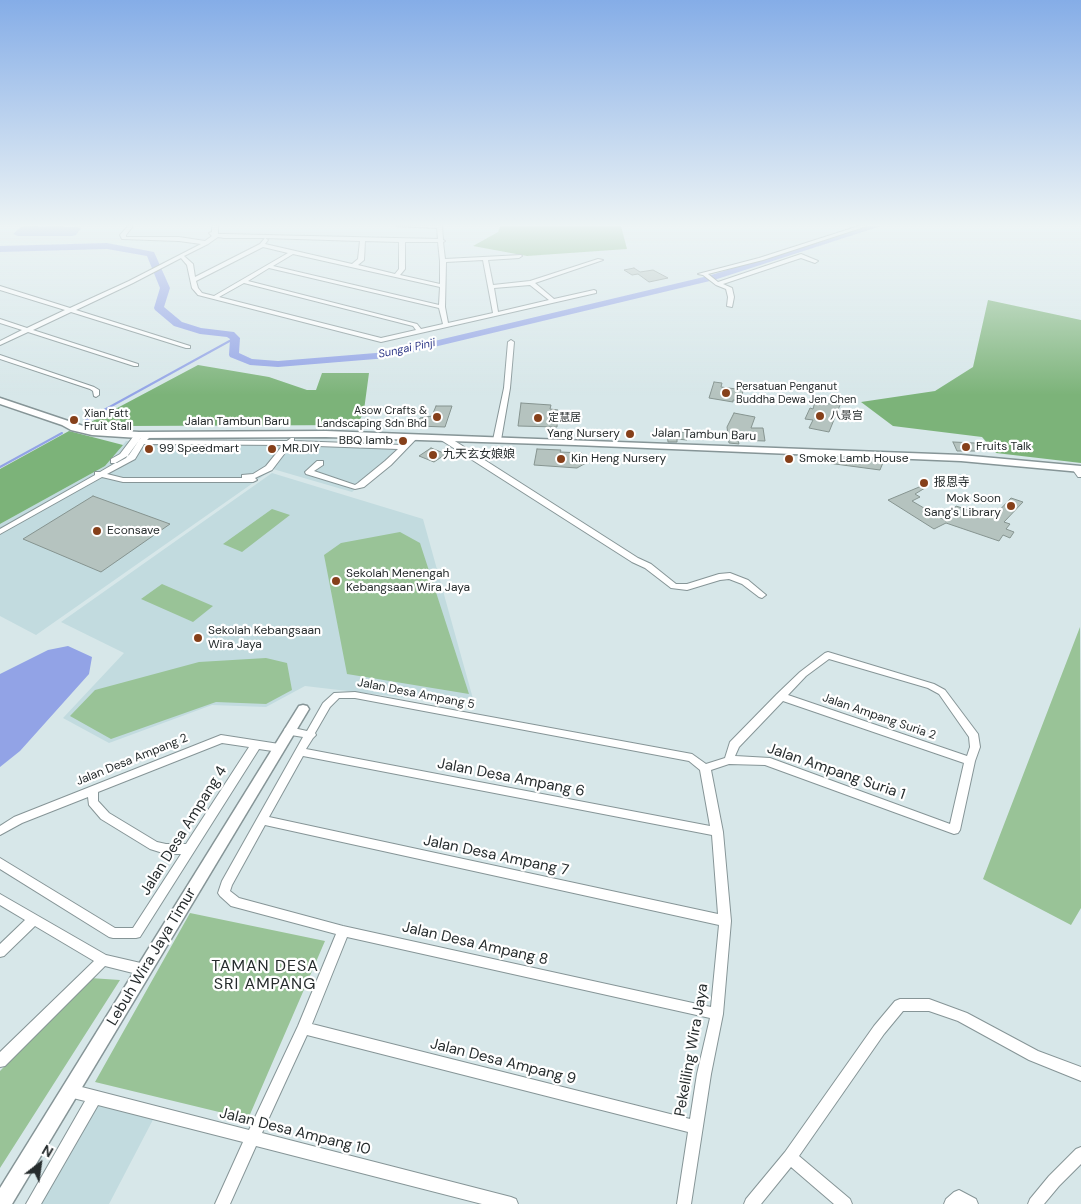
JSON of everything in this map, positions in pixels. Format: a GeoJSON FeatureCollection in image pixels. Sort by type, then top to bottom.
{"type":"FeatureCollection","features":[{"type":"Feature","properties":{"kind":"main road"},"geometry":{"type":"LineString","coordinates":[[0,401],[82,430],[143,437],[179,430]]}},
{"type":"Feature","properties":{"kind":"main road"},"geometry":{"type":"LineString","coordinates":[[66,423],[127,430],[179,430]]}},
{"type":"Feature","properties":{"kind":"main road"},"geometry":{"type":"LineString","coordinates":[[89,427],[143,437]]}},
{"type":"Feature","properties":{"kind":"main road","name":"Jalan Tambun Baru"},"geometry":{"type":"LineString","coordinates":[[179,430],[280,429],[314,430],[326,434]]}},
{"type":"Feature","properties":{"kind":"main road"},"geometry":{"type":"LineString","coordinates":[[110,433],[126,437],[129,439],[130,446]]}},
{"type":"Feature","properties":{"kind":"main road","name":"Jalan Tambun Baru"},"geometry":{"type":"LineString","coordinates":[[143,437],[326,434],[444,438],[961,458],[1079,471]]}},
{"type":"Feature","properties":{"kind":"street"},"geometry":{"type":"LineString","coordinates":[[0,343],[130,282]]}},
{"type":"Feature","properties":{"kind":"street"},"geometry":{"type":"LineString","coordinates":[[194,282],[195,288],[200,294],[381,340],[594,292]]}},
{"type":"Feature","properties":{"kind":"street"},"geometry":{"type":"LineString","coordinates":[[214,298],[240,282]]}},
{"type":"Feature","properties":{"kind":"street"},"geometry":{"type":"LineString","coordinates":[[247,282],[415,325],[420,331]]}},
{"type":"Feature","properties":{"kind":"street"},"geometry":{"type":"LineString","coordinates":[[337,282],[442,307]]}},
{"type":"Feature","properties":{"kind":"street"},"geometry":{"type":"LineString","coordinates":[[424,282],[442,286]]}},
{"type":"Feature","properties":{"kind":"street"},"geometry":{"type":"LineString","coordinates":[[442,282],[442,307],[446,326]]}},
{"type":"Feature","properties":{"kind":"street"},"geometry":{"type":"LineString","coordinates":[[490,282],[496,315]]}},
{"type":"Feature","properties":{"kind":"street"},"geometry":{"type":"LineString","coordinates":[[491,287],[536,282]]}},
{"type":"Feature","properties":{"kind":"street"},"geometry":{"type":"LineString","coordinates":[[718,282],[729,288],[731,292],[730,306]]}},
{"type":"Feature","properties":{"kind":"street"},"geometry":{"type":"LineString","coordinates":[[531,284],[554,302]]}},
{"type":"Feature","properties":{"kind":"street"},"geometry":{"type":"LineString","coordinates":[[0,288],[188,347]]}},
{"type":"Feature","properties":{"kind":"street"},"geometry":{"type":"LineString","coordinates":[[0,321],[136,365]]}},
{"type":"Feature","properties":{"kind":"street"},"geometry":{"type":"LineString","coordinates":[[497,440],[507,388],[511,342]]}},
{"type":"Feature","properties":{"kind":"street"},"geometry":{"type":"LineString","coordinates":[[0,357],[92,388],[96,390],[96,395]]}},
{"type":"Feature","properties":{"kind":"street"},"geometry":{"type":"LineString","coordinates":[[269,434],[288,442]]}},
{"type":"Feature","properties":{"kind":"street"},"geometry":{"type":"LineString","coordinates":[[237,479],[255,476],[269,468],[288,442],[306,435]]}},
{"type":"Feature","properties":{"kind":"street"},"geometry":{"type":"LineString","coordinates":[[0,532],[102,472],[132,457],[143,437]]}},
{"type":"Feature","properties":{"kind":"street"},"geometry":{"type":"LineString","coordinates":[[102,472],[123,456],[130,446],[143,437],[403,447]]}},
{"type":"Feature","properties":{"kind":"street"},"geometry":{"type":"LineString","coordinates":[[320,463],[309,472],[312,475],[352,486],[361,485],[388,463],[414,437]]}},
{"type":"Feature","properties":{"kind":"street"},"geometry":{"type":"LineString","coordinates":[[444,438],[635,560],[648,566],[674,586],[687,587],[718,577],[730,576],[745,582],[762,595]]}},
{"type":"Feature","properties":{"kind":"street"},"geometry":{"type":"LineString","coordinates":[[102,472],[123,480],[253,480]]}},
{"type":"Feature","properties":{"kind":"street"},"geometry":{"type":"LineString","coordinates":[[729,760],[734,745],[780,696],[828,655],[931,686],[942,692],[974,737],[975,747],[954,830]]}},
{"type":"Feature","properties":{"kind":"street","name":"Jalan Desa Ampang 5"},"geometry":{"type":"LineString","coordinates":[[227,897],[224,893],[226,884],[311,735],[326,705],[337,695],[346,694],[692,758]]}},
{"type":"Feature","properties":{"kind":"street","name":"Jalan Ampang Suria 2"},"geometry":{"type":"LineString","coordinates":[[780,696],[970,761]]}},
{"type":"Feature","properties":{"kind":"street","name":"Lebuh Wira Jaya Timur"},"geometry":{"type":"LineString","coordinates":[[1,1204],[7,1181],[70,1091],[303,709]]}},
{"type":"Feature","properties":{"kind":"street"},"geometry":{"type":"LineString","coordinates":[[289,731],[311,735]]}},
{"type":"Feature","properties":{"kind":"street","name":"Jalan Desa Ampang 2"},"geometry":{"type":"LineString","coordinates":[[0,831],[18,820],[221,739],[279,748]]}},
{"type":"Feature","properties":{"kind":"street","name":"Jalan Desa Ampang 4"},"geometry":{"type":"LineString","coordinates":[[0,863],[114,933],[136,933],[256,744]]}},
{"type":"Feature","properties":{"kind":"street","name":"Jalan Desa Ampang 6"},"geometry":{"type":"LineString","coordinates":[[301,752],[716,832]]}},
{"type":"Feature","properties":{"kind":"street"},"geometry":{"type":"LineString","coordinates":[[692,758],[705,768]]}},
{"type":"Feature","properties":{"kind":"street","name":"Jalan Ampang Suria 1"},"geometry":{"type":"LineString","coordinates":[[705,768],[729,760],[766,761],[954,830]]}},
{"type":"Feature","properties":{"kind":"street","name":"Pekeliling Wira Jaya"},"geometry":{"type":"LineString","coordinates":[[684,1204],[704,1074],[718,1014],[725,921],[716,832],[705,768]]}},
{"type":"Feature","properties":{"kind":"street"},"geometry":{"type":"LineString","coordinates":[[94,790],[93,802],[105,816],[154,846],[166,849],[190,849]]}},
{"type":"Feature","properties":{"kind":"street","name":"Jalan Desa Ampang 7"},"geometry":{"type":"LineString","coordinates":[[261,820],[725,921]]}},
{"type":"Feature","properties":{"kind":"street","name":"Jalan Desa Ampang 8"},"geometry":{"type":"LineString","coordinates":[[227,897],[235,902],[343,931],[718,1014]]}},
{"type":"Feature","properties":{"kind":"street"},"geometry":{"type":"LineString","coordinates":[[0,899],[103,960],[145,970]]}},
{"type":"Feature","properties":{"kind":"street"},"geometry":{"type":"LineString","coordinates":[[0,952],[33,920]]}},
{"type":"Feature","properties":{"kind":"street"},"geometry":{"type":"LineString","coordinates":[[222,1204],[304,1028],[343,931]]}},
{"type":"Feature","properties":{"kind":"street"},"geometry":{"type":"LineString","coordinates":[[0,1062],[103,960]]}},
{"type":"Feature","properties":{"kind":"street"},"geometry":{"type":"LineString","coordinates":[[751,1204],[790,1157],[880,1030],[900,1006],[929,1005],[962,1017],[1034,1056],[1081,1074]]}},
{"type":"Feature","properties":{"kind":"street","name":"Jalan Desa Ampang 9"},"geometry":{"type":"LineString","coordinates":[[304,1028],[695,1127]]}},
{"type":"Feature","properties":{"kind":"street","name":"Jalan Desa Ampang 10"},"geometry":{"type":"LineString","coordinates":[[70,1091],[511,1204]]}},
{"type":"Feature","properties":{"kind":"street"},"geometry":{"type":"LineString","coordinates":[[33,1204],[95,1097]]}},
{"type":"Feature","properties":{"kind":"street"},"geometry":{"type":"LineString","coordinates":[[1035,1204],[1054,1181],[1081,1154]]}},
{"type":"Feature","properties":{"kind":"street"},"geometry":{"type":"LineString","coordinates":[[790,1157],[844,1204]]}},
{"type":"Feature","properties":{"kind":"street"},"geometry":{"type":"LineString","coordinates":[[951,1204],[958,1197],[970,1204]]}},
{"type":"Feature","properties":{"kind":"shaded area"},"geometry":{"type":"Polygon","coordinates":[[[126,441],[406,446],[352,492],[273,469],[36,635],[0,616],[0,524],[105,466],[126,441]]]}},
{"type":"Feature","properties":{"kind":"shaded area"},"geometry":{"type":"Polygon","coordinates":[[[272,473],[423,519],[475,706],[305,686],[266,707],[212,705],[109,743],[63,718],[124,653],[61,622],[272,473]]]}},
{"type":"Feature","properties":{"kind":"shaded area"},"geometry":{"type":"Polygon","coordinates":[[[95,1096],[157,1112],[109,1204],[32,1204],[95,1096]]]}},
{"type":"Feature","properties":{"kind":"green space"},"geometry":{"type":"Polygon","coordinates":[[[988,300],[1081,320],[1081,463],[996,453],[982,437],[893,426],[861,402],[935,391],[973,367],[988,300]]]}},
{"type":"Feature","properties":{"kind":"green space"},"geometry":{"type":"Polygon","coordinates":[[[198,365],[269,377],[307,390],[316,390],[322,373],[369,373],[364,410],[358,425],[128,426],[89,423],[198,365]]]}},
{"type":"Feature","properties":{"kind":"green space"},"geometry":{"type":"Polygon","coordinates":[[[69,431],[123,445],[105,466],[0,524],[0,469],[69,431]]]}},
{"type":"Feature","properties":{"kind":"green space"},"geometry":{"type":"Polygon","coordinates":[[[272,509],[290,515],[242,552],[223,544],[272,509]]]}},
{"type":"Feature","properties":{"kind":"green space"},"geometry":{"type":"Polygon","coordinates":[[[400,532],[420,543],[469,694],[347,674],[324,555],[341,543],[400,532]]]}},
{"type":"Feature","properties":{"kind":"green space"},"geometry":{"type":"Polygon","coordinates":[[[162,584],[213,606],[193,622],[141,599],[162,584]]]}},
{"type":"Feature","properties":{"kind":"green space"},"geometry":{"type":"Polygon","coordinates":[[[1080,627],[1081,908],[1071,925],[983,879],[1080,627]]]}},
{"type":"Feature","properties":{"kind":"green space"},"geometry":{"type":"Polygon","coordinates":[[[266,658],[287,663],[292,690],[266,704],[216,702],[111,739],[70,716],[95,690],[199,662],[266,658]]]}},
{"type":"Feature","properties":{"kind":"green space"},"geometry":{"type":"Polygon","coordinates":[[[190,913],[325,941],[248,1119],[95,1082],[190,913]]]}},
{"type":"Feature","properties":{"kind":"green space"},"geometry":{"type":"Polygon","coordinates":[[[90,978],[120,980],[0,1168],[0,1071],[90,978]]]}},
{"type":"Feature","properties":{"kind":"water"},"geometry":{"type":"Polygon","coordinates":[[[68,646],[92,657],[89,674],[20,751],[0,767],[0,674],[48,650],[68,646]]]}},
{"type":"Feature","properties":{"kind":"building","name":"Persatuan Penganut Buddha Dewa Jen Chen"},"geometry":{"type":"Polygon","coordinates":[[[714,382],[722,383],[721,387],[736,389],[737,384],[744,385],[741,401],[733,400],[733,402],[709,398],[714,382]]]}},
{"type":"Feature","properties":{"kind":"building","name":"八景宫"},"geometry":{"type":"Polygon","coordinates":[[[815,402],[840,405],[829,432],[809,428],[813,420],[805,419],[810,408],[813,409],[815,402]]]}},
{"type":"Feature","properties":{"kind":"building","name":"定慧居"},"geometry":{"type":"Polygon","coordinates":[[[521,403],[551,405],[550,409],[558,410],[557,427],[518,426],[521,403]]]}},
{"type":"Feature","properties":{"kind":"building","name":"Asow Crafts & Landscaping Sdn Bhd"},"geometry":{"type":"Polygon","coordinates":[[[436,406],[452,406],[445,427],[418,426],[420,418],[432,416],[436,406]]]}},
{"type":"Feature","properties":{"kind":"building"},"geometry":{"type":"Polygon","coordinates":[[[734,413],[755,417],[751,428],[763,428],[765,441],[738,440],[739,444],[729,443],[727,427],[734,413]]]}},
{"type":"Feature","properties":{"kind":"building"},"geometry":{"type":"Polygon","coordinates":[[[667,432],[686,432],[687,440],[677,439],[677,442],[668,442],[667,432]]]}},
{"type":"Feature","properties":{"kind":"building","name":"Fruits Talk"},"geometry":{"type":"Polygon","coordinates":[[[953,442],[975,443],[979,451],[957,451],[953,442]]]}},
{"type":"Feature","properties":{"kind":"building","name":"九天玄女娘娘"},"geometry":{"type":"Polygon","coordinates":[[[431,448],[446,454],[434,462],[419,456],[431,448]]]}},
{"type":"Feature","properties":{"kind":"building","name":"Kin Heng Nursery"},"geometry":{"type":"Polygon","coordinates":[[[537,449],[561,450],[560,452],[582,453],[581,455],[588,456],[586,463],[577,468],[534,465],[537,449]]]}},
{"type":"Feature","properties":{"kind":"building"},"geometry":{"type":"Polygon","coordinates":[[[821,457],[884,460],[880,470],[820,462],[821,457]]]}},
{"type":"Feature","properties":{"kind":"building"},"geometry":{"type":"Polygon","coordinates":[[[924,485],[925,488],[915,494],[920,497],[912,501],[946,521],[956,506],[992,518],[1011,498],[1023,502],[1004,522],[1010,524],[1006,529],[1014,532],[1010,538],[1003,535],[999,541],[946,523],[934,529],[888,500],[924,485]]]}},
{"type":"Feature","properties":{"kind":"building","name":"Econsave"},"geometry":{"type":"Polygon","coordinates":[[[93,496],[170,524],[101,572],[23,539],[93,496]]]}},
{"type":"Feature","properties":{"kind":"waterway","name":"Sungai Pinji"},"geometry":{"type":"LineString","coordinates":[[163,282],[165,288],[159,308],[178,324],[200,331],[230,334],[235,338],[234,355],[250,362],[278,364],[388,355],[693,282]]}},
{"type":"Feature","properties":{"kind":"waterway"},"geometry":{"type":"LineString","coordinates":[[86,420],[235,338]]}},
{"type":"Feature","properties":{"kind":"waterway"},"geometry":{"type":"LineString","coordinates":[[0,467],[62,433]]}},
{"type":"Feature","properties":{"kind":"place","name":"Persatuan Penganut Buddha Dewa Jen Chen"},"geometry":{"type":"Point","coordinates":[726,393]}},
{"type":"Feature","properties":{"kind":"place","name":"八景宫"},"geometry":{"type":"Point","coordinates":[820,416]}},
{"type":"Feature","properties":{"kind":"place","name":"Asow Crafts & Landscaping Sdn Bhd"},"geometry":{"type":"Point","coordinates":[437,417]}},
{"type":"Feature","properties":{"kind":"place","name":"定慧居"},"geometry":{"type":"Point","coordinates":[538,418]}},
{"type":"Feature","properties":{"kind":"place","name":"Xian Fatt Fruit Stall"},"geometry":{"type":"Point","coordinates":[74,420]}},
{"type":"Feature","properties":{"kind":"place","name":"Yang Nursery"},"geometry":{"type":"Point","coordinates":[630,434]}},
{"type":"Feature","properties":{"kind":"place","name":"BBQ lamb"},"geometry":{"type":"Point","coordinates":[403,441]}},
{"type":"Feature","properties":{"kind":"place","name":"Fruits Talk"},"geometry":{"type":"Point","coordinates":[966,447]}},
{"type":"Feature","properties":{"kind":"place","name":"99 Speedmart"},"geometry":{"type":"Point","coordinates":[149,449]}},
{"type":"Feature","properties":{"kind":"place","name":"MR.DIY"},"geometry":{"type":"Point","coordinates":[272,449]}},
{"type":"Feature","properties":{"kind":"place","name":"九天玄女娘娘"},"geometry":{"type":"Point","coordinates":[433,455]}},
{"type":"Feature","properties":{"kind":"place","name":"Kin Heng Nursery"},"geometry":{"type":"Point","coordinates":[561,459]}},
{"type":"Feature","properties":{"kind":"place","name":"Smoke Lamb House"},"geometry":{"type":"Point","coordinates":[789,459]}},
{"type":"Feature","properties":{"kind":"place","name":"报恩寺"},"geometry":{"type":"Point","coordinates":[924,483]}},
{"type":"Feature","properties":{"kind":"place","name":"Mok Soon Sang's Library"},"geometry":{"type":"Point","coordinates":[1011,506]}},
{"type":"Feature","properties":{"kind":"place","name":"Econsave"},"geometry":{"type":"Point","coordinates":[97,531]}},
{"type":"Feature","properties":{"kind":"place","name":"Sekolah Menengah Kebangsaan Wira Jaya"},"geometry":{"type":"Point","coordinates":[336,581]}},
{"type":"Feature","properties":{"kind":"place","name":"Sekolah Kebangsaan Wira Jaya"},"geometry":{"type":"Point","coordinates":[198,638]}},
{"type":"Feature","properties":{"kind":"district","name":"TAMAN DESA SRI AMPANG"},"geometry":{"type":"Point","coordinates":[265,976]}}]}
